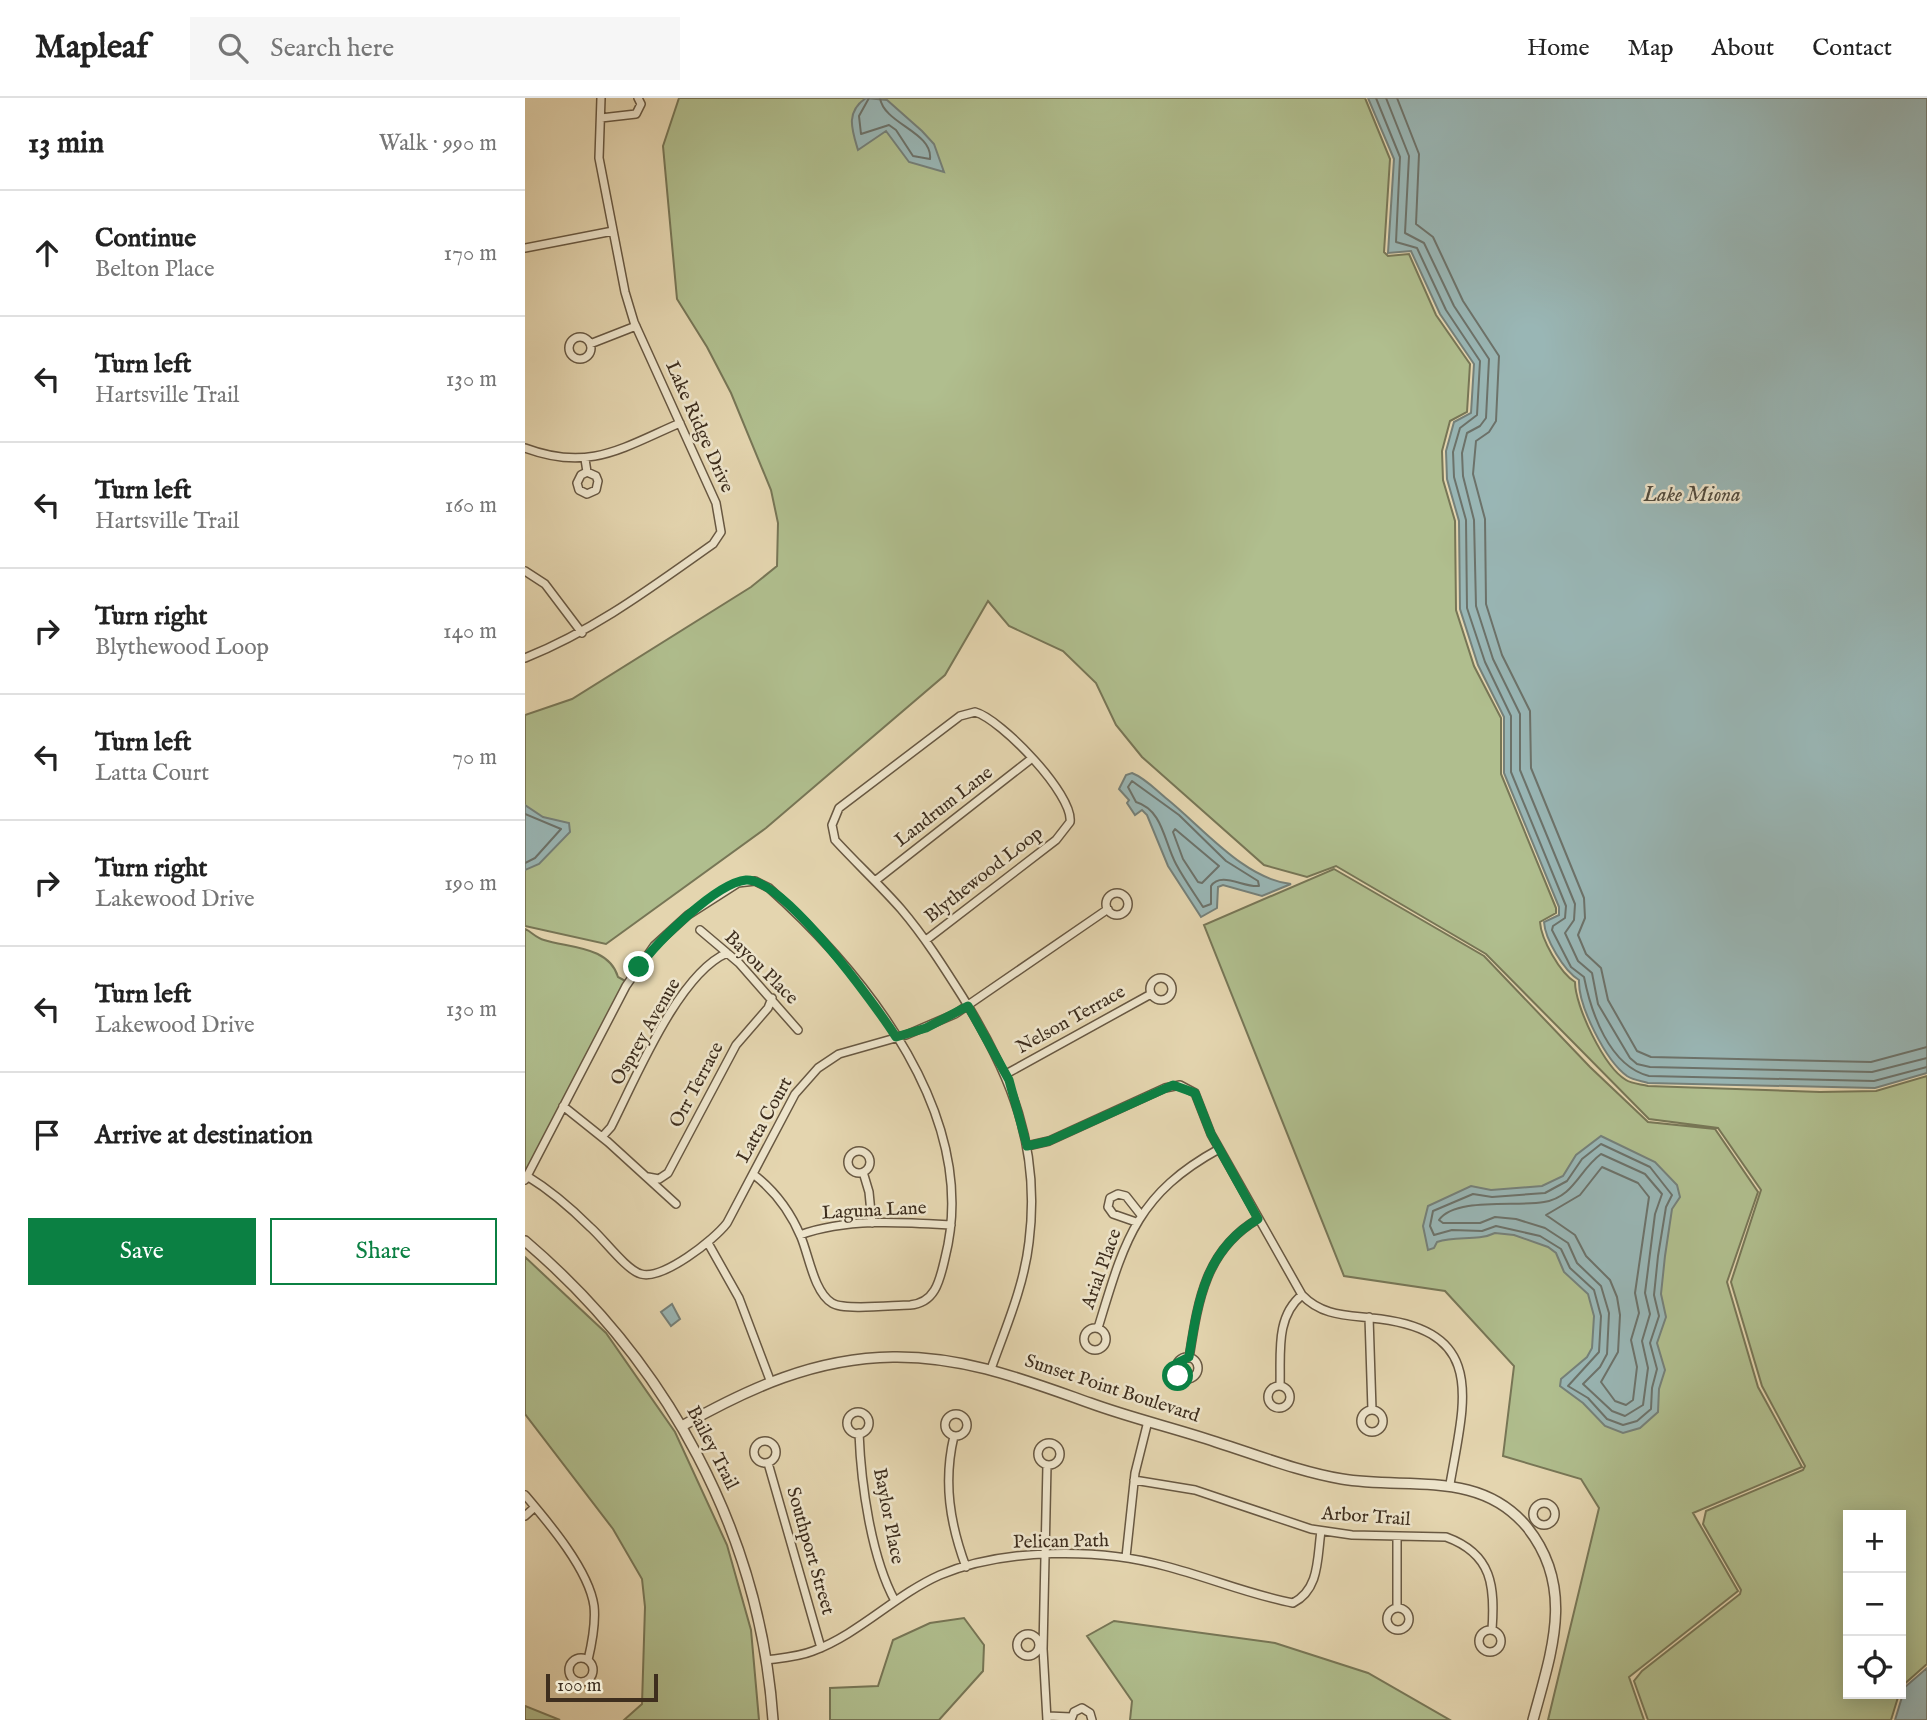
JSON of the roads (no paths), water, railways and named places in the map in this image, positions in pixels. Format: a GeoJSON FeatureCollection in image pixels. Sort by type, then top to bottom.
{"type":"FeatureCollection","features":[{"type":"Feature","properties":{"kind":"street","name":"Lake Ridge Drive"},"geometry":{"type":"LineString","coordinates":[[525,658],[582,633],[713,544],[721,532],[716,503],[636,326],[625,292],[599,158],[601,98]]}},
{"type":"Feature","properties":{"kind":"street"},"geometry":{"type":"LineString","coordinates":[[601,118],[636,114],[641,104],[638,98]]}},
{"type":"Feature","properties":{"kind":"street"},"geometry":{"type":"LineString","coordinates":[[525,248],[613,231]]}},
{"type":"Feature","properties":{"kind":"street"},"geometry":{"type":"LineString","coordinates":[[590,344],[636,326]]}},
{"type":"Feature","properties":{"kind":"street"},"geometry":{"type":"LineString","coordinates":[[525,448],[567,460],[585,459],[624,447],[680,423]]}},
{"type":"Feature","properties":{"kind":"street"},"geometry":{"type":"LineString","coordinates":[[585,459],[587,472]]}},
{"type":"Feature","properties":{"kind":"street"},"geometry":{"type":"LineString","coordinates":[[525,571],[545,584],[582,633]]}},
{"type":"Feature","properties":{"kind":"street","name":"Blythewood Loop"},"geometry":{"type":"LineString","coordinates":[[926,940],[1067,829],[1071,817],[1067,803],[1031,759],[989,719],[975,712],[966,713],[839,808],[832,825],[835,840],[926,940],[968,1006],[1006,1074],[1027,1146],[1031,1203],[1029,1241],[1019,1289],[991,1369]]}},
{"type":"Feature","properties":{"kind":"street","name":"Landrum Lane"},"geometry":{"type":"LineString","coordinates":[[875,881],[1031,759]]}},
{"type":"Feature","properties":{"kind":"street"},"geometry":{"type":"LineString","coordinates":[[526,1178],[626,986],[654,946],[688,915],[746,880],[762,883],[818,934],[896,1037],[923,1084],[942,1130],[951,1177],[951,1224],[947,1252],[936,1289],[926,1301],[911,1305],[848,1307],[831,1303],[823,1294],[800,1235],[781,1203],[753,1174]]}},
{"type":"Feature","properties":{"kind":"street","name":"Latta Court"},"geometry":{"type":"LineString","coordinates":[[526,1178],[579,1217],[629,1267],[641,1274],[664,1270],[708,1243],[727,1223],[795,1094],[810,1075],[839,1054],[926,1028],[968,1006],[1108,909]]}},
{"type":"Feature","properties":{"kind":"street","name":"Bayou Place"},"geometry":{"type":"LineString","coordinates":[[700,930],[772,998],[798,1030]]}},
{"type":"Feature","properties":{"kind":"street","name":"Osprey Avenue"},"geometry":{"type":"LineString","coordinates":[[602,1137],[611,1127],[680,997],[708,965],[727,953]]}},
{"type":"Feature","properties":{"kind":"street","name":"Nelson Terrace"},"geometry":{"type":"LineString","coordinates":[[1006,1074],[1151,994]]}},
{"type":"Feature","properties":{"kind":"street","name":"Orr Terrace"},"geometry":{"type":"LineString","coordinates":[[648,1177],[659,1179],[668,1173],[736,1045],[768,1008],[772,998]]}},
{"type":"Feature","properties":{"kind":"street"},"geometry":{"type":"LineString","coordinates":[[1027,1146],[1049,1141],[1173,1085],[1195,1093],[1219,1149],[1302,1295],[1311,1304],[1329,1313],[1398,1321],[1431,1334],[1448,1349],[1461,1370],[1464,1404],[1450,1484]]}},
{"type":"Feature","properties":{"kind":"street"},"geometry":{"type":"LineString","coordinates":[[563,1107],[602,1137],[676,1204]]}},
{"type":"Feature","properties":{"kind":"street","name":"Arial Place"},"geometry":{"type":"LineString","coordinates":[[1098,1328],[1113,1272],[1138,1219],[1184,1171],[1219,1149]]}},
{"type":"Feature","properties":{"kind":"street"},"geometry":{"type":"LineString","coordinates":[[863,1172],[869,1192],[872,1223]]}},
{"type":"Feature","properties":{"kind":"street"},"geometry":{"type":"LineString","coordinates":[[1189,1357],[1197,1306],[1208,1272],[1225,1245],[1258,1219]]}},
{"type":"Feature","properties":{"kind":"street","name":"Laguna Lane"},"geometry":{"type":"LineString","coordinates":[[800,1235],[823,1228],[872,1223],[951,1224]]}},
{"type":"Feature","properties":{"kind":"street","name":"Bailey Trail"},"geometry":{"type":"LineString","coordinates":[[525,1241],[559,1270],[618,1333],[651,1377],[682,1426],[708,1475],[735,1540],[757,1615],[773,1720]]}},
{"type":"Feature","properties":{"kind":"street"},"geometry":{"type":"LineString","coordinates":[[708,1243],[739,1298],[770,1380]]}},
{"type":"Feature","properties":{"kind":"street"},"geometry":{"type":"LineString","coordinates":[[1280,1386],[1283,1323],[1289,1307],[1302,1295]]}},
{"type":"Feature","properties":{"kind":"street"},"geometry":{"type":"LineString","coordinates":[[1369,1317],[1372,1410]]}},
{"type":"Feature","properties":{"kind":"street","name":"Sunset Point Boulevard"},"geometry":{"type":"LineString","coordinates":[[682,1426],[770,1380],[826,1365],[891,1357],[957,1361],[991,1369],[1148,1422],[1342,1479],[1450,1484],[1490,1497],[1527,1527],[1551,1568],[1558,1602],[1556,1633],[1533,1720]]}},
{"type":"Feature","properties":{"kind":"street"},"geometry":{"type":"LineString","coordinates":[[1126,1557],[1134,1480],[1148,1422]]}},
{"type":"Feature","properties":{"kind":"street","name":"Baylor Place"},"geometry":{"type":"LineString","coordinates":[[859,1433],[870,1514],[884,1582],[895,1601]]}},
{"type":"Feature","properties":{"kind":"street"},"geometry":{"type":"LineString","coordinates":[[954,1436],[947,1478],[950,1511],[966,1567]]}},
{"type":"Feature","properties":{"kind":"street","name":"Southport Street"},"geometry":{"type":"LineString","coordinates":[[768,1463],[821,1647]]}},
{"type":"Feature","properties":{"kind":"street"},"geometry":{"type":"LineString","coordinates":[[1047,1465],[1041,1645],[1048,1718],[1071,1718],[1074,1712],[1082,1708],[1090,1713],[1092,1720]]}},
{"type":"Feature","properties":{"kind":"street","name":"Arbor Trail"},"geometry":{"type":"LineString","coordinates":[[1134,1480],[1195,1490],[1321,1531],[1352,1535],[1446,1537],[1469,1548],[1487,1569],[1494,1589],[1492,1630]]}},
{"type":"Feature","properties":{"kind":"street"},"geometry":{"type":"LineString","coordinates":[[525,1496],[571,1558],[591,1596],[594,1619],[588,1660]]}},
{"type":"Feature","properties":{"kind":"street"},"geometry":{"type":"LineString","coordinates":[[525,1516],[534,1507]]}},
{"type":"Feature","properties":{"kind":"street"},"geometry":{"type":"LineString","coordinates":[[1527,1527],[1535,1521]]}},
{"type":"Feature","properties":{"kind":"street","name":"Pelican Path"},"geometry":{"type":"LineString","coordinates":[[765,1660],[821,1647],[941,1575],[986,1561],[1045,1554],[1126,1557],[1293,1603],[1303,1598],[1313,1586],[1321,1531]]}},
{"type":"Feature","properties":{"kind":"street"},"geometry":{"type":"LineString","coordinates":[[1397,1608],[1398,1536]]}},
{"type":"Feature","properties":{"kind":"water"},"geometry":{"type":"Polygon","coordinates":[[[866,98],[887,100],[922,131],[934,144],[944,172],[909,162],[886,131],[858,150],[852,128],[853,115],[859,103],[866,98]]]}},
{"type":"Feature","properties":{"kind":"water","name":"Lake Miona"},"geometry":{"type":"Polygon","coordinates":[[[1368,98],[1927,98],[1927,1073],[1875,1088],[1648,1083],[1627,1076],[1602,1046],[1583,1004],[1579,980],[1562,962],[1545,929],[1544,922],[1559,915],[1559,907],[1504,773],[1504,717],[1478,665],[1460,609],[1459,521],[1447,479],[1446,451],[1454,422],[1471,413],[1474,364],[1440,314],[1411,251],[1388,253],[1394,159],[1368,98]]]}},
{"type":"Feature","properties":{"kind":"water"},"geometry":{"type":"Polygon","coordinates":[[[1132,773],[1150,784],[1240,862],[1257,873],[1291,884],[1262,896],[1223,885],[1218,887],[1217,908],[1201,917],[1168,866],[1147,815],[1142,810],[1135,815],[1127,803],[1129,800],[1119,789],[1126,775],[1132,773]]]}},
{"type":"Feature","properties":{"kind":"water"},"geometry":{"type":"Polygon","coordinates":[[[525,805],[543,817],[569,823],[570,832],[539,864],[525,870],[525,805]]]}},
{"type":"Feature","properties":{"kind":"water"},"geometry":{"type":"Polygon","coordinates":[[[1601,1136],[1655,1162],[1677,1185],[1680,1197],[1672,1209],[1661,1294],[1666,1317],[1657,1343],[1665,1370],[1659,1389],[1658,1412],[1640,1428],[1623,1433],[1605,1426],[1583,1403],[1560,1386],[1561,1379],[1587,1357],[1592,1348],[1594,1316],[1588,1294],[1564,1272],[1556,1253],[1548,1247],[1514,1235],[1495,1233],[1444,1240],[1428,1250],[1423,1226],[1428,1206],[1471,1186],[1491,1190],[1542,1186],[1563,1176],[1576,1155],[1601,1136]]]}},
{"type":"Feature","properties":{"kind":"water"},"geometry":{"type":"Polygon","coordinates":[[[672,1304],[680,1319],[671,1326],[661,1312],[672,1304]]]}},
{"type":"Feature","properties":{"kind":"water"},"geometry":{"type":"Polygon","coordinates":[[[1927,1668],[1927,1720],[1895,1720],[1901,1699],[1906,1699],[1906,1686],[1927,1668]]]}}]}
